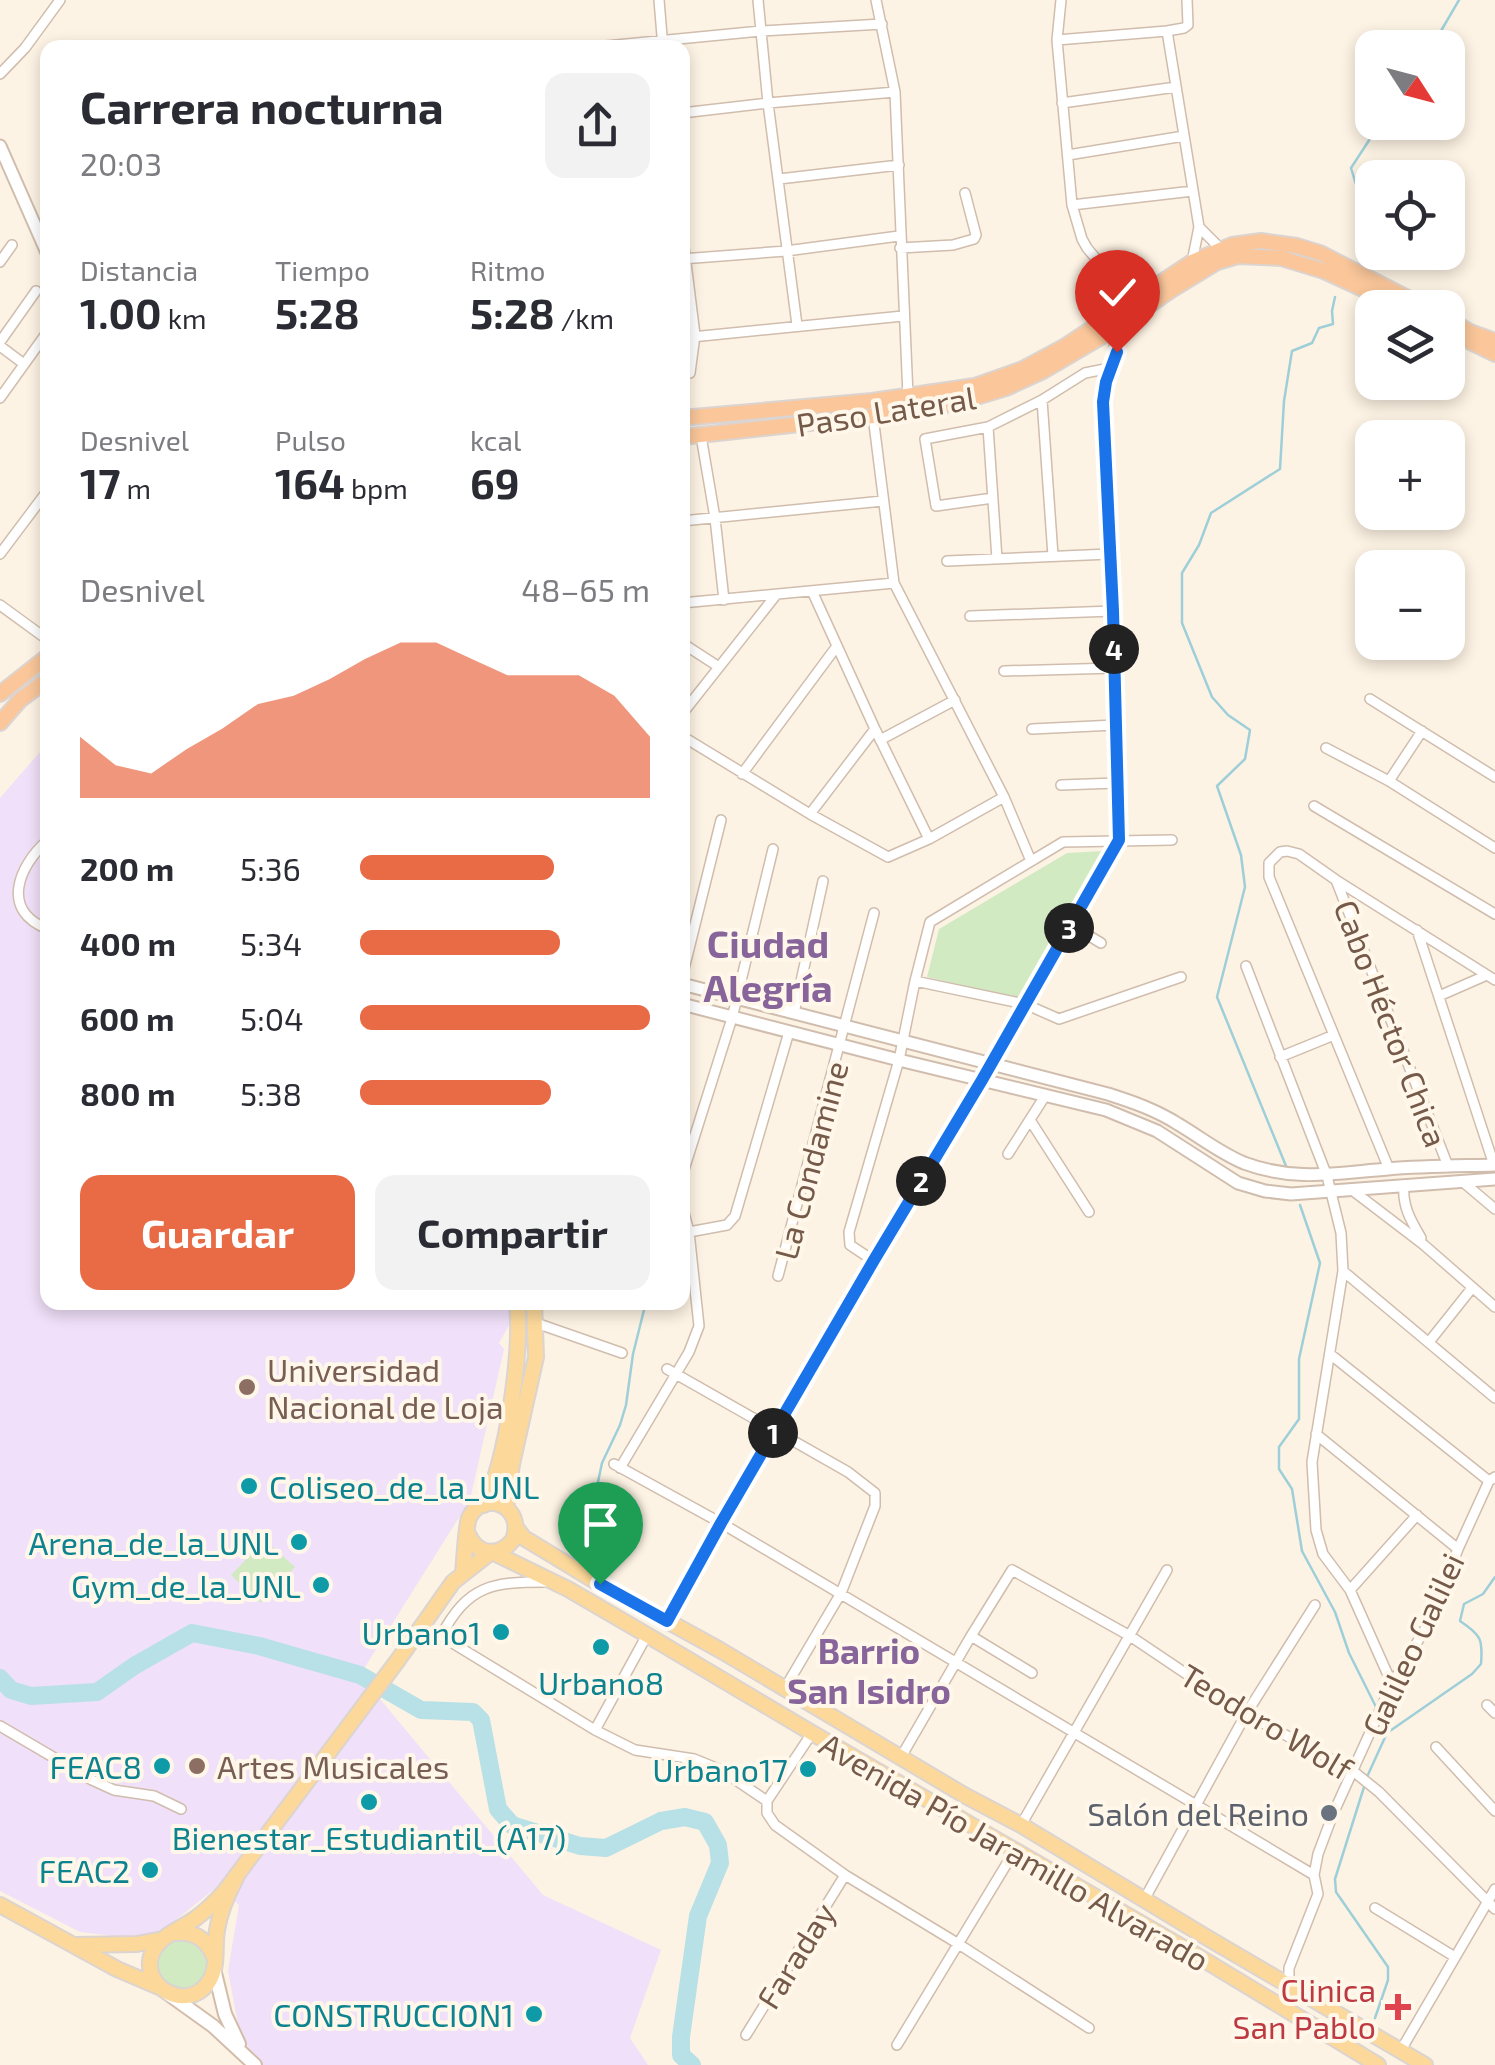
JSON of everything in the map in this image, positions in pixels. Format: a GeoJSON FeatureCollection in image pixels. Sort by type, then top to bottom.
{"type":"FeatureCollection","features":[{"type":"Feature","properties":{"kind":"highway"},"geometry":{"type":"LineString","coordinates":[[690,417],[975,386],[1024,369],[1064,348],[1113,320],[1143,293],[1192,262],[1232,244],[1297,246],[1348,265],[1394,290]]}},
{"type":"Feature","properties":{"kind":"highway","name":"Paso Lateral"},"geometry":{"type":"LineString","coordinates":[[690,437],[957,404],[1006,388],[1043,371],[1113,320],[1217,262],[1238,256],[1281,258],[1364,290]]}},
{"type":"Feature","properties":{"kind":"highway"},"geometry":{"type":"LineString","coordinates":[[1465,329],[1495,341]]}},
{"type":"Feature","properties":{"kind":"highway"},"geometry":{"type":"LineString","coordinates":[[1465,339],[1495,354]]}},
{"type":"Feature","properties":{"kind":"highway"},"geometry":{"type":"LineString","coordinates":[[0,694],[40,662]]}},
{"type":"Feature","properties":{"kind":"highway"},"geometry":{"type":"LineString","coordinates":[[0,723],[40,685]]}},
{"type":"Feature","properties":{"kind":"main road"},"geometry":{"type":"LineString","coordinates":[[484,1504],[510,1406],[518,1346],[516,1310]]}},
{"type":"Feature","properties":{"kind":"main road"},"geometry":{"type":"LineString","coordinates":[[506,1507],[533,1373],[535,1310]]}},
{"type":"Feature","properties":{"kind":"main road"},"geometry":{"type":"LineString","coordinates":[[250,2060],[213,2026],[162,1989],[152,1975],[154,1950],[214,1904],[236,1878],[453,1582],[492,1552],[510,1545],[517,1529],[514,1515],[506,1507],[484,1504],[475,1510],[470,1518],[462,1574]]}},
{"type":"Feature","properties":{"kind":"main road","name":"Avenida Pío Jaramillo Alvarado"},"geometry":{"type":"LineString","coordinates":[[517,1529],[524,1538],[600,1584],[1021,1825],[1426,2065]]}},
{"type":"Feature","properties":{"kind":"main road"},"geometry":{"type":"LineString","coordinates":[[468,1534],[478,1548],[492,1552]]}},
{"type":"Feature","properties":{"kind":"main road","name":"Avenida Pío Jaramillo Alvarado"},"geometry":{"type":"LineString","coordinates":[[492,1552],[554,1582],[709,1670],[1378,2065]]}},
{"type":"Feature","properties":{"kind":"main road"},"geometry":{"type":"LineString","coordinates":[[590,1602],[600,1584]]}},
{"type":"Feature","properties":{"kind":"main road"},"geometry":{"type":"LineString","coordinates":[[709,1670],[720,1650]]}},
{"type":"Feature","properties":{"kind":"main road"},"geometry":{"type":"LineString","coordinates":[[832,1744],[844,1724]]}},
{"type":"Feature","properties":{"kind":"main road"},"geometry":{"type":"LineString","coordinates":[[953,1815],[964,1795]]}},
{"type":"Feature","properties":{"kind":"main road"},"geometry":{"type":"LineString","coordinates":[[1075,1885],[1086,1866]]}},
{"type":"Feature","properties":{"kind":"main road"},"geometry":{"type":"LineString","coordinates":[[0,1905],[139,1980],[178,1996],[196,1994],[209,1982],[217,1926],[236,1878]]}},
{"type":"Feature","properties":{"kind":"main road"},"geometry":{"type":"LineString","coordinates":[[72,1945],[138,1944],[184,1932],[198,1936],[209,1947],[225,2014],[250,2060]]}},
{"type":"Feature","properties":{"kind":"main road"},"geometry":{"type":"LineString","coordinates":[[1196,1955],[1206,1937]]}},
{"type":"Feature","properties":{"kind":"main road"},"geometry":{"type":"LineString","coordinates":[[1313,2026],[1323,2004]]}},
{"type":"Feature","properties":{"kind":"street"},"geometry":{"type":"LineString","coordinates":[[0,74],[18,57],[60,0]]}},
{"type":"Feature","properties":{"kind":"street"},"geometry":{"type":"LineString","coordinates":[[659,0],[663,40]]}},
{"type":"Feature","properties":{"kind":"street"},"geometry":{"type":"LineString","coordinates":[[758,0],[797,325]]}},
{"type":"Feature","properties":{"kind":"street"},"geometry":{"type":"LineString","coordinates":[[876,0],[894,92],[908,396]]}},
{"type":"Feature","properties":{"kind":"street"},"geometry":{"type":"LineString","coordinates":[[1061,0],[1057,40],[1072,206],[1086,248],[1118,285],[1143,293]]}},
{"type":"Feature","properties":{"kind":"street"},"geometry":{"type":"LineString","coordinates":[[1057,40],[1184,28],[1188,25],[1186,0]]}},
{"type":"Feature","properties":{"kind":"street"},"geometry":{"type":"LineString","coordinates":[[690,40],[761,31],[882,24]]}},
{"type":"Feature","properties":{"kind":"street"},"geometry":{"type":"LineString","coordinates":[[1167,31],[1199,227],[1192,262]]}},
{"type":"Feature","properties":{"kind":"street"},"geometry":{"type":"LineString","coordinates":[[1062,102],[1176,87]]}},
{"type":"Feature","properties":{"kind":"street"},"geometry":{"type":"LineString","coordinates":[[690,112],[894,92]]}},
{"type":"Feature","properties":{"kind":"street"},"geometry":{"type":"LineString","coordinates":[[1068,155],[1184,136]]}},
{"type":"Feature","properties":{"kind":"street"},"geometry":{"type":"LineString","coordinates":[[0,146],[40,237]]}},
{"type":"Feature","properties":{"kind":"street"},"geometry":{"type":"LineString","coordinates":[[779,180],[899,165]]}},
{"type":"Feature","properties":{"kind":"street"},"geometry":{"type":"LineString","coordinates":[[1072,206],[1193,191]]}},
{"type":"Feature","properties":{"kind":"street"},"geometry":{"type":"LineString","coordinates":[[900,248],[953,245],[976,238],[965,192]]}},
{"type":"Feature","properties":{"kind":"street"},"geometry":{"type":"LineString","coordinates":[[1199,227],[1221,249]]}},
{"type":"Feature","properties":{"kind":"street"},"geometry":{"type":"LineString","coordinates":[[690,259],[899,236]]}},
{"type":"Feature","properties":{"kind":"street"},"geometry":{"type":"LineString","coordinates":[[0,262],[12,244]]}},
{"type":"Feature","properties":{"kind":"street"},"geometry":{"type":"LineString","coordinates":[[667,1621],[1119,840],[1103,402],[1117,352],[1113,320],[1118,285]]}},
{"type":"Feature","properties":{"kind":"street"},"geometry":{"type":"LineString","coordinates":[[24,364],[0,344],[36,291]]}},
{"type":"Feature","properties":{"kind":"street"},"geometry":{"type":"LineString","coordinates":[[690,297],[695,335],[690,373]]}},
{"type":"Feature","properties":{"kind":"street"},"geometry":{"type":"LineString","coordinates":[[690,336],[903,316]]}},
{"type":"Feature","properties":{"kind":"street"},"geometry":{"type":"LineString","coordinates":[[0,398],[40,341]]}},
{"type":"Feature","properties":{"kind":"street"},"geometry":{"type":"LineString","coordinates":[[993,498],[936,506],[925,439],[988,427],[1085,373],[1110,368]]}},
{"type":"Feature","properties":{"kind":"street"},"geometry":{"type":"LineString","coordinates":[[1042,400],[1053,556]]}},
{"type":"Feature","properties":{"kind":"street"},"geometry":{"type":"LineString","coordinates":[[874,416],[894,583],[1004,798],[1031,860]]}},
{"type":"Feature","properties":{"kind":"street"},"geometry":{"type":"LineString","coordinates":[[988,427],[997,559]]}},
{"type":"Feature","properties":{"kind":"street"},"geometry":{"type":"LineString","coordinates":[[702,436],[724,600]]}},
{"type":"Feature","properties":{"kind":"street"},"geometry":{"type":"LineString","coordinates":[[0,554],[40,501]]}},
{"type":"Feature","properties":{"kind":"street"},"geometry":{"type":"LineString","coordinates":[[690,520],[884,501]]}},
{"type":"Feature","properties":{"kind":"street"},"geometry":{"type":"LineString","coordinates":[[947,561],[1110,554]]}},
{"type":"Feature","properties":{"kind":"street"},"geometry":{"type":"LineString","coordinates":[[690,602],[894,583]]}},
{"type":"Feature","properties":{"kind":"street"},"geometry":{"type":"LineString","coordinates":[[812,591],[928,839]]}},
{"type":"Feature","properties":{"kind":"street"},"geometry":{"type":"LineString","coordinates":[[690,704],[776,594]]}},
{"type":"Feature","properties":{"kind":"street"},"geometry":{"type":"LineString","coordinates":[[0,605],[40,634]]}},
{"type":"Feature","properties":{"kind":"street"},"geometry":{"type":"LineString","coordinates":[[970,616],[1113,611]]}},
{"type":"Feature","properties":{"kind":"street"},"geometry":{"type":"LineString","coordinates":[[742,774],[838,646]]}},
{"type":"Feature","properties":{"kind":"street"},"geometry":{"type":"LineString","coordinates":[[690,648],[719,667]]}},
{"type":"Feature","properties":{"kind":"street"},"geometry":{"type":"LineString","coordinates":[[1004,671],[1114,668]]}},
{"type":"Feature","properties":{"kind":"street"},"geometry":{"type":"LineString","coordinates":[[880,740],[955,700]]}},
{"type":"Feature","properties":{"kind":"street"},"geometry":{"type":"LineString","coordinates":[[1370,700],[1495,777]]}},
{"type":"Feature","properties":{"kind":"street"},"geometry":{"type":"LineString","coordinates":[[1032,730],[1115,725]]}},
{"type":"Feature","properties":{"kind":"street"},"geometry":{"type":"LineString","coordinates":[[810,814],[875,728]]}},
{"type":"Feature","properties":{"kind":"street"},"geometry":{"type":"LineString","coordinates":[[1390,781],[1422,731]]}},
{"type":"Feature","properties":{"kind":"street"},"geometry":{"type":"LineString","coordinates":[[690,741],[888,857],[1004,798]]}},
{"type":"Feature","properties":{"kind":"street"},"geometry":{"type":"LineString","coordinates":[[1326,748],[1390,781],[1495,848]]}},
{"type":"Feature","properties":{"kind":"street"},"geometry":{"type":"LineString","coordinates":[[1061,785],[1116,783]]}},
{"type":"Feature","properties":{"kind":"street"},"geometry":{"type":"LineString","coordinates":[[1314,806],[1495,914]]}},
{"type":"Feature","properties":{"kind":"street"},"geometry":{"type":"LineString","coordinates":[[690,948],[721,820]]}},
{"type":"Feature","properties":{"kind":"street"},"geometry":{"type":"LineString","coordinates":[[898,1060],[932,919],[1063,842],[1172,840]]}},
{"type":"Feature","properties":{"kind":"street"},"geometry":{"type":"LineString","coordinates":[[40,847],[27,862],[17,888],[20,909],[40,925]]}},
{"type":"Feature","properties":{"kind":"street"},"geometry":{"type":"LineString","coordinates":[[690,1151],[732,1018],[773,849]]}},
{"type":"Feature","properties":{"kind":"street"},"geometry":{"type":"LineString","coordinates":[[1389,1169],[1269,877],[1273,858],[1280,852],[1299,854],[1491,978]]}},
{"type":"Feature","properties":{"kind":"street","name":"Cabo Héctor Chica"},"geometry":{"type":"LineString","coordinates":[[1336,880],[1448,1166]]}},
{"type":"Feature","properties":{"kind":"street"},"geometry":{"type":"LineString","coordinates":[[794,1013],[823,881]]}},
{"type":"Feature","properties":{"kind":"street","name":"La Condamine"},"geometry":{"type":"LineString","coordinates":[[778,1276],[874,913]]}},
{"type":"Feature","properties":{"kind":"street"},"geometry":{"type":"LineString","coordinates":[[1071,924],[1102,943]]}},
{"type":"Feature","properties":{"kind":"street"},"geometry":{"type":"LineString","coordinates":[[690,984],[1108,1094],[1142,1105],[1179,1124],[1226,1155],[1288,1174],[1327,1176],[1494,1165],[1416,929]]}},
{"type":"Feature","properties":{"kind":"street"},"geometry":{"type":"LineString","coordinates":[[1246,966],[1327,1176],[1342,1233],[1344,1271],[1312,1462],[1316,1530],[1324,1554],[1350,1590],[1392,1684]]}},
{"type":"Feature","properties":{"kind":"street"},"geometry":{"type":"LineString","coordinates":[[915,980],[1025,1004],[1062,1019],[1181,977]]}},
{"type":"Feature","properties":{"kind":"street"},"geometry":{"type":"LineString","coordinates":[[1439,996],[1491,978]]}},
{"type":"Feature","properties":{"kind":"street"},"geometry":{"type":"LineString","coordinates":[[690,1006],[1119,1115],[1170,1139],[1238,1183],[1265,1191],[1332,1192],[1495,1179]]}},
{"type":"Feature","properties":{"kind":"street"},"geometry":{"type":"LineString","coordinates":[[788,1032],[735,1216],[727,1224],[690,1232],[699,1326],[688,1352],[671,1371],[617,1466],[841,1593],[1314,1876]]}},
{"type":"Feature","properties":{"kind":"street"},"geometry":{"type":"LineString","coordinates":[[1280,1057],[1334,1035]]}},
{"type":"Feature","properties":{"kind":"street","name":"La Condamine"},"geometry":{"type":"LineString","coordinates":[[874,1260],[854,1248],[848,1232],[898,1060]]}},
{"type":"Feature","properties":{"kind":"street"},"geometry":{"type":"LineString","coordinates":[[1008,1154],[1045,1096]]}},
{"type":"Feature","properties":{"kind":"street"},"geometry":{"type":"LineString","coordinates":[[1030,1120],[1089,1212]]}},
{"type":"Feature","properties":{"kind":"street"},"geometry":{"type":"LineString","coordinates":[[1170,1139],[1179,1124]]}},
{"type":"Feature","properties":{"kind":"street"},"geometry":{"type":"LineString","coordinates":[[1462,1181],[1495,1209]]}},
{"type":"Feature","properties":{"kind":"street"},"geometry":{"type":"LineString","coordinates":[[1404,1185],[1406,1209],[1424,1245]]}},
{"type":"Feature","properties":{"kind":"street"},"geometry":{"type":"LineString","coordinates":[[1352,1190],[1495,1306]]}},
{"type":"Feature","properties":{"kind":"street"},"geometry":{"type":"LineString","coordinates":[[1344,1271],[1495,1398]]}},
{"type":"Feature","properties":{"kind":"street"},"geometry":{"type":"LineString","coordinates":[[1429,1342],[1472,1288]]}},
{"type":"Feature","properties":{"kind":"street"},"geometry":{"type":"LineString","coordinates":[[536,1323],[622,1353]]}},
{"type":"Feature","properties":{"kind":"street"},"geometry":{"type":"LineString","coordinates":[[1330,1354],[1492,1479]]}},
{"type":"Feature","properties":{"kind":"street"},"geometry":{"type":"LineString","coordinates":[[671,1371],[848,1472],[872,1489],[876,1498],[841,1593],[784,1688]]}},
{"type":"Feature","properties":{"kind":"street"},"geometry":{"type":"LineString","coordinates":[[1316,1434],[1458,1549]]}},
{"type":"Feature","properties":{"kind":"street","name":"Galileo Galilei"},"geometry":{"type":"LineString","coordinates":[[1289,1984],[1289,1968],[1318,1894],[1314,1876],[1318,1854],[1392,1684],[1428,1624],[1492,1479]]}},
{"type":"Feature","properties":{"kind":"street"},"geometry":{"type":"LineString","coordinates":[[1350,1590],[1417,1515]]}},
{"type":"Feature","properties":{"kind":"street","name":"Teodoro Wolf"},"geometry":{"type":"LineString","coordinates":[[970,1636],[1012,1570],[1130,1636],[1246,1714],[1355,1772],[1380,1792],[1491,1905]]}},
{"type":"Feature","properties":{"kind":"street"},"geometry":{"type":"LineString","coordinates":[[1021,1825],[1166,1570]]}},
{"type":"Feature","properties":{"kind":"street"},"geometry":{"type":"LineString","coordinates":[[442,1636],[460,1608],[484,1588],[517,1582],[554,1582]]}},
{"type":"Feature","properties":{"kind":"street"},"geometry":{"type":"LineString","coordinates":[[1144,1900],[1246,1714],[1315,1605]]}},
{"type":"Feature","properties":{"kind":"street"},"geometry":{"type":"LineString","coordinates":[[420,1629],[442,1636],[595,1730],[636,1750],[694,1759],[720,1770],[767,1800]]}},
{"type":"Feature","properties":{"kind":"street"},"geometry":{"type":"LineString","coordinates":[[595,1730],[647,1635]]}},
{"type":"Feature","properties":{"kind":"street"},"geometry":{"type":"LineString","coordinates":[[901,1757],[970,1636],[1032,1673]]}},
{"type":"Feature","properties":{"kind":"street"},"geometry":{"type":"LineString","coordinates":[[1487,1705],[1495,1713]]}},
{"type":"Feature","properties":{"kind":"street"},"geometry":{"type":"LineString","coordinates":[[0,1726],[92,1780],[114,1790],[154,1796],[181,1809]]}},
{"type":"Feature","properties":{"kind":"street"},"geometry":{"type":"LineString","coordinates":[[812,1733],[767,1800],[767,1813],[775,1825],[845,1876],[1090,2028]]}},
{"type":"Feature","properties":{"kind":"street"},"geometry":{"type":"LineString","coordinates":[[1436,1747],[1495,1811]]}},
{"type":"Feature","properties":{"kind":"street"},"geometry":{"type":"LineString","coordinates":[[896,2045],[1014,1850]]}},
{"type":"Feature","properties":{"kind":"street","name":"Faraday"},"geometry":{"type":"LineString","coordinates":[[746,2035],[845,1876]]}},
{"type":"Feature","properties":{"kind":"street"},"geometry":{"type":"LineString","coordinates":[[1402,2050],[1491,1905],[1495,1890]]}},
{"type":"Feature","properties":{"kind":"street"},"geometry":{"type":"LineString","coordinates":[[1375,1908],[1455,1958]]}},
{"type":"Feature","properties":{"kind":"shaded area","name":"Universidad Nacional de Loja"},"geometry":{"type":"Polygon","coordinates":[[[40,752],[40,1310],[509,1310],[511,1322],[499,1343],[504,1349],[470,1500],[360,1675],[543,1895],[661,1950],[630,2038],[648,2065],[260,2065],[239,2030],[228,1971],[239,1905],[218,1886],[161,1932],[122,1937],[80,1932],[0,1891],[0,798],[40,752]]]}},
{"type":"Feature","properties":{"kind":"green space"},"geometry":{"type":"Polygon","coordinates":[[[1103,851],[1018,999],[927,977],[939,929],[1067,853],[1103,851]]]}},
{"type":"Feature","properties":{"kind":"green space"},"geometry":{"type":"Polygon","coordinates":[[[265,1540],[295,1567],[261,1603],[231,1575],[265,1540]]]}},
{"type":"Feature","properties":{"kind":"green space"},"geometry":{"type":"Polygon","coordinates":[[[183,1938],[201,1946],[209,1964],[201,1982],[183,1990],[165,1982],[157,1964],[165,1946],[183,1938]]]}},
{"type":"Feature","properties":{"kind":"waterway"},"geometry":{"type":"LineString","coordinates":[[1442,30],[1459,0]]}},
{"type":"Feature","properties":{"kind":"waterway"},"geometry":{"type":"LineString","coordinates":[[1356,160],[1369,140]]}},
{"type":"Feature","properties":{"kind":"waterway"},"geometry":{"type":"LineString","coordinates":[[1355,162],[1351,168],[1355,181]]}},
{"type":"Feature","properties":{"kind":"waterway"},"geometry":{"type":"LineString","coordinates":[[1286,1166],[1217,997],[1245,887],[1241,855],[1217,786],[1245,759],[1250,730],[1228,715],[1212,697],[1182,623],[1182,573],[1199,545],[1211,513],[1280,469],[1292,351],[1312,343],[1319,328],[1333,324],[1335,297]]}},
{"type":"Feature","properties":{"kind":"waterway"},"geometry":{"type":"LineString","coordinates":[[1300,1205],[1320,1263],[1299,1359],[1299,1419],[1279,1447],[1279,1469],[1292,1489],[1302,1551],[1335,1612],[1349,1653],[1377,1709]]}},
{"type":"Feature","properties":{"kind":"waterway"},"geometry":{"type":"LineString","coordinates":[[572,1543],[595,1496],[602,1463],[620,1425],[644,1310]]}},
{"type":"Feature","properties":{"kind":"waterway"},"geometry":{"type":"LineString","coordinates":[[1366,1779],[1387,1733],[1481,1664],[1479,1638],[1460,1621],[1464,1604],[1483,1594],[1495,1577]]}},
{"type":"Feature","properties":{"kind":"waterway"},"geometry":{"type":"LineString","coordinates":[[0,1678],[11,1690],[31,1696],[97,1692],[192,1633],[259,1646],[360,1675],[421,1710],[473,1712],[481,1720],[498,1809],[512,1825],[580,1846],[606,1848],[661,1821],[685,1817],[705,1822],[718,1845],[720,1863],[698,1916],[681,2037],[681,2055],[692,2065]]}},
{"type":"Feature","properties":{"kind":"waterway"},"geometry":{"type":"LineString","coordinates":[[1364,1787],[1335,1879],[1336,1892],[1388,1967],[1388,1980],[1375,2018]]}},
{"type":"Feature","properties":{"kind":"place","name":"Universidad Nacional de Loja"},"geometry":{"type":"Point","coordinates":[247,1387]}},
{"type":"Feature","properties":{"kind":"place","name":"Coliseo_de_la_UNL"},"geometry":{"type":"Point","coordinates":[249,1486]}},
{"type":"Feature","properties":{"kind":"place","name":"Arena_de_la_UNL"},"geometry":{"type":"Point","coordinates":[299,1542]}},
{"type":"Feature","properties":{"kind":"place","name":"Gym_de_la_UNL"},"geometry":{"type":"Point","coordinates":[321,1585]}},
{"type":"Feature","properties":{"kind":"place","name":"Urbano1"},"geometry":{"type":"Point","coordinates":[501,1632]}},
{"type":"Feature","properties":{"kind":"place","name":"Urbano8"},"geometry":{"type":"Point","coordinates":[601,1647]}},
{"type":"Feature","properties":{"kind":"place","name":"FEAC8"},"geometry":{"type":"Point","coordinates":[162,1766]}},
{"type":"Feature","properties":{"kind":"place","name":"Artes Musicales"},"geometry":{"type":"Point","coordinates":[197,1766]}},
{"type":"Feature","properties":{"kind":"place","name":"Urbano17"},"geometry":{"type":"Point","coordinates":[808,1769]}},
{"type":"Feature","properties":{"kind":"place","name":"Bienestar_Estudiantil_(A17)"},"geometry":{"type":"Point","coordinates":[369,1802]}},
{"type":"Feature","properties":{"kind":"place","name":"Salón del Reino"},"geometry":{"type":"Point","coordinates":[1329,1813]}},
{"type":"Feature","properties":{"kind":"place","name":"FEAC2"},"geometry":{"type":"Point","coordinates":[150,1870]}},
{"type":"Feature","properties":{"kind":"place","name":"Clinica San Pablo"},"geometry":{"type":"Point","coordinates":[1398,2007]}},
{"type":"Feature","properties":{"kind":"place","name":"CONSTRUCCION1"},"geometry":{"type":"Point","coordinates":[534,2014]}},
{"type":"Feature","properties":{"kind":"district","name":"Ciudad Alegría"},"geometry":{"type":"Point","coordinates":[768,964]}},
{"type":"Feature","properties":{"kind":"district","name":"Barrio San Isidro"},"geometry":{"type":"Point","coordinates":[869,1670]}},
{"type":"Feature","properties":{"kind":"route"},"geometry":{"type":"LineString","coordinates":[[600,1584],[667,1621],[1119,840],[1103,402],[1117,352]]}}]}
